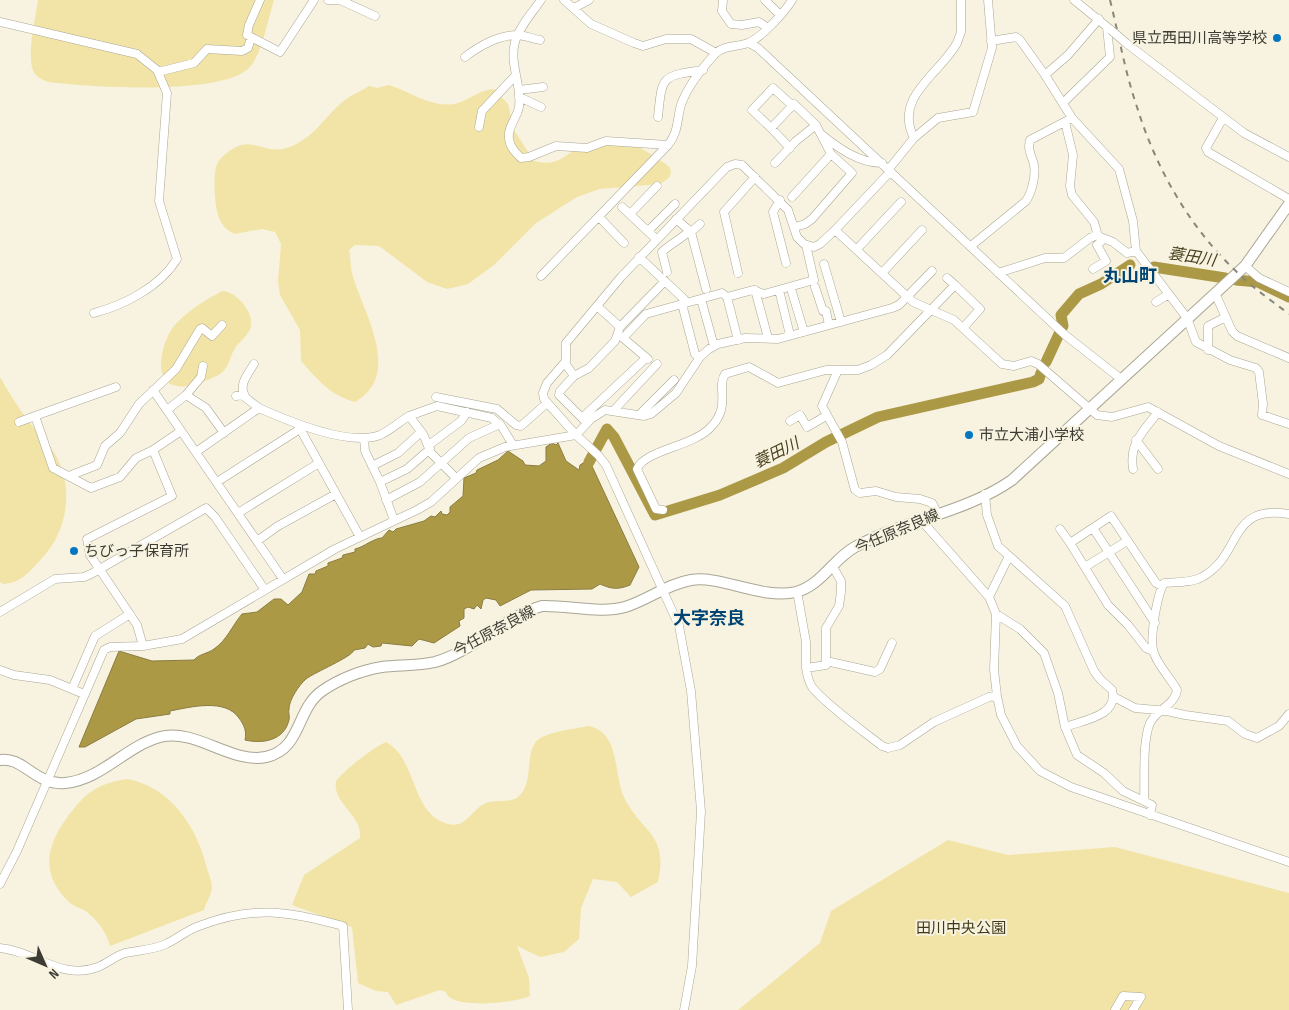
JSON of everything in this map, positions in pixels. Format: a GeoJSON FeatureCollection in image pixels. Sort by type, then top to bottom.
{"type":"FeatureCollection","features":[{"type":"Feature","properties":{"kind":"main road","name":"今任原奈良線"},"geometry":{"type":"LineString","coordinates":[[47,783],[65,783],[86,779],[141,746],[160,737],[178,736],[253,758],[268,757],[287,747],[295,737],[305,711],[321,691],[355,674],[379,668],[435,662],[484,638],[528,610],[542,606],[625,607],[662,589],[691,580],[707,580],[772,592],[798,591],[807,588],[854,548],[985,494],[1012,480],[1245,266],[1289,204]]}},
{"type":"Feature","properties":{"kind":"main road"},"geometry":{"type":"LineString","coordinates":[[0,760],[17,763],[47,783]]}},
{"type":"Feature","properties":{"kind":"street"},"geometry":{"type":"LineString","coordinates":[[260,0],[249,24],[247,35],[280,52],[314,0]]}},
{"type":"Feature","properties":{"kind":"street"},"geometry":{"type":"LineString","coordinates":[[328,0],[339,0],[375,16]]}},
{"type":"Feature","properties":{"kind":"street"},"geometry":{"type":"LineString","coordinates":[[530,0],[539,2],[518,35],[513,57],[519,94],[518,109],[508,132],[510,145],[521,158],[529,157],[556,146],[587,148],[606,141],[668,145]]}},
{"type":"Feature","properties":{"kind":"street"},"geometry":{"type":"LineString","coordinates":[[564,0],[591,24],[634,44],[643,46],[666,39],[691,39],[716,53]]}},
{"type":"Feature","properties":{"kind":"street"},"geometry":{"type":"LineString","coordinates":[[574,8],[589,0]]}},
{"type":"Feature","properties":{"kind":"street"},"geometry":{"type":"LineString","coordinates":[[723,0],[722,11],[732,24],[742,25],[759,22],[768,28]]}},
{"type":"Feature","properties":{"kind":"street"},"geometry":{"type":"LineString","coordinates":[[765,0],[780,15]]}},
{"type":"Feature","properties":{"kind":"street"},"geometry":{"type":"LineString","coordinates":[[541,276],[676,136],[682,102],[716,53],[726,47],[749,43],[768,28],[792,0]]}},
{"type":"Feature","properties":{"kind":"street"},"geometry":{"type":"LineString","coordinates":[[914,138],[911,131],[910,101],[952,52],[957,43],[961,32],[961,0]]}},
{"type":"Feature","properties":{"kind":"street"},"geometry":{"type":"LineString","coordinates":[[684,1010],[692,966],[701,810],[691,692],[684,647],[679,626],[606,465],[598,454],[576,435],[547,403],[544,399],[544,389],[565,363],[566,343],[596,306],[639,257],[726,168],[735,164],[742,165],[780,200],[788,210],[797,237],[806,245],[814,246],[820,244],[835,230],[889,171],[914,138],[938,118],[973,112],[989,64],[991,41],[988,0]]}},
{"type":"Feature","properties":{"kind":"street"},"geometry":{"type":"LineString","coordinates":[[1074,0],[1223,118],[1244,133],[1289,157]]}},
{"type":"Feature","properties":{"kind":"street"},"geometry":{"type":"LineString","coordinates":[[1045,75],[1068,56],[1099,19]]}},
{"type":"Feature","properties":{"kind":"street"},"geometry":{"type":"LineString","coordinates":[[0,22],[137,54],[158,72],[167,93],[159,201],[177,260],[170,271],[143,292],[111,308],[94,313]]}},
{"type":"Feature","properties":{"kind":"street"},"geometry":{"type":"LineString","coordinates":[[1063,103],[1110,57],[1109,28]]}},
{"type":"Feature","properties":{"kind":"street"},"geometry":{"type":"LineString","coordinates":[[466,57],[488,43],[518,35],[540,40]]}},
{"type":"Feature","properties":{"kind":"street"},"geometry":{"type":"LineString","coordinates":[[991,41],[1016,37],[1045,75],[1063,103],[1069,120],[1073,155],[1070,186],[1072,195],[1094,222],[1101,237],[1127,253],[1136,251]]}},
{"type":"Feature","properties":{"kind":"street"},"geometry":{"type":"LineString","coordinates":[[158,72],[194,63],[208,49],[242,51],[248,48],[251,38]]}},
{"type":"Feature","properties":{"kind":"street"},"geometry":{"type":"LineString","coordinates":[[749,43],[758,48],[1065,335],[1120,379]]}},
{"type":"Feature","properties":{"kind":"street"},"geometry":{"type":"LineString","coordinates":[[658,117],[661,87],[665,80],[677,74],[703,70]]}},
{"type":"Feature","properties":{"kind":"street"},"geometry":{"type":"LineString","coordinates":[[479,127],[482,111],[516,75]]}},
{"type":"Feature","properties":{"kind":"street"},"geometry":{"type":"LineString","coordinates":[[519,94],[543,87]]}},
{"type":"Feature","properties":{"kind":"street"},"geometry":{"type":"LineString","coordinates":[[790,148],[752,110],[773,88],[816,124],[831,154],[852,173],[812,218],[805,224],[795,227]]}},
{"type":"Feature","properties":{"kind":"street"},"geometry":{"type":"LineString","coordinates":[[519,94],[542,107]]}},
{"type":"Feature","properties":{"kind":"street"},"geometry":{"type":"LineString","coordinates":[[771,128],[793,106]]}},
{"type":"Feature","properties":{"kind":"street"},"geometry":{"type":"LineString","coordinates":[[1223,118],[1206,148],[1208,152],[1289,199]]}},
{"type":"Feature","properties":{"kind":"street"},"geometry":{"type":"LineString","coordinates":[[971,246],[1026,201],[1030,194],[1034,166],[1029,149],[1030,140],[1069,120]]}},
{"type":"Feature","properties":{"kind":"street"},"geometry":{"type":"LineString","coordinates":[[1069,120],[1120,169],[1133,221],[1136,251],[1187,318],[1196,342],[1230,360],[1256,368],[1259,372],[1263,404],[1262,415],[1289,424]]}},
{"type":"Feature","properties":{"kind":"street"},"geometry":{"type":"LineString","coordinates":[[775,163],[816,124]]}},
{"type":"Feature","properties":{"kind":"street"},"geometry":{"type":"LineString","coordinates":[[821,134],[832,143],[868,163],[882,163]]}},
{"type":"Feature","properties":{"kind":"street"},"geometry":{"type":"LineString","coordinates":[[792,197],[831,154]]}},
{"type":"Feature","properties":{"kind":"street"},"geometry":{"type":"LineString","coordinates":[[738,273],[724,212],[755,177]]}},
{"type":"Feature","properties":{"kind":"street"},"geometry":{"type":"LineString","coordinates":[[630,214],[657,186]]}},
{"type":"Feature","properties":{"kind":"street"},"geometry":{"type":"LineString","coordinates":[[780,200],[773,212],[786,263]]}},
{"type":"Feature","properties":{"kind":"street"},"geometry":{"type":"LineString","coordinates":[[857,249],[901,202]]}},
{"type":"Feature","properties":{"kind":"street"},"geometry":{"type":"LineString","coordinates":[[648,232],[675,204]]}},
{"type":"Feature","properties":{"kind":"street"},"geometry":{"type":"LineString","coordinates":[[622,207],[656,239]]}},
{"type":"Feature","properties":{"kind":"street"},"geometry":{"type":"LineString","coordinates":[[599,217],[624,243]]}},
{"type":"Feature","properties":{"kind":"street"},"geometry":{"type":"LineString","coordinates":[[676,219],[690,232],[706,289]]}},
{"type":"Feature","properties":{"kind":"street"},"geometry":{"type":"LineString","coordinates":[[666,277],[662,252],[671,243],[680,239],[700,224]]}},
{"type":"Feature","properties":{"kind":"street"},"geometry":{"type":"LineString","coordinates":[[835,230],[916,304],[954,320],[1002,364],[1008,366],[1031,361],[1038,364],[1089,409],[1104,417],[1112,417],[1148,407],[1219,446],[1289,474]]}},
{"type":"Feature","properties":{"kind":"street"},"geometry":{"type":"LineString","coordinates":[[882,273],[922,230]]}},
{"type":"Feature","properties":{"kind":"street"},"geometry":{"type":"LineString","coordinates":[[1093,269],[1106,260],[1097,245],[1101,237]]}},
{"type":"Feature","properties":{"kind":"street"},"geometry":{"type":"LineString","coordinates":[[998,273],[1045,258],[1064,258],[1090,238],[1101,237]]}},
{"type":"Feature","properties":{"kind":"street"},"geometry":{"type":"LineString","coordinates":[[727,297],[755,290],[764,294],[814,280],[806,245]]}},
{"type":"Feature","properties":{"kind":"street"},"geometry":{"type":"LineString","coordinates":[[639,257],[666,277],[684,299],[682,304],[695,354],[700,357]]}},
{"type":"Feature","properties":{"kind":"street"},"geometry":{"type":"LineString","coordinates":[[824,264],[841,322]]}},
{"type":"Feature","properties":{"kind":"street"},"geometry":{"type":"LineString","coordinates":[[1245,266],[1259,278],[1289,292]]}},
{"type":"Feature","properties":{"kind":"street"},"geometry":{"type":"LineString","coordinates":[[1138,278],[1150,269]]}},
{"type":"Feature","properties":{"kind":"street"},"geometry":{"type":"LineString","coordinates":[[585,420],[600,412],[614,410],[639,415],[651,414],[661,408],[676,393],[700,357],[714,346],[738,340],[790,336],[899,305],[932,271]]}},
{"type":"Feature","properties":{"kind":"street"},"geometry":{"type":"LineString","coordinates":[[585,420],[559,395],[560,391],[574,376],[589,368],[615,341],[620,327],[666,277]]}},
{"type":"Feature","properties":{"kind":"street"},"geometry":{"type":"LineString","coordinates":[[947,278],[980,310],[963,328]]}},
{"type":"Feature","properties":{"kind":"street"},"geometry":{"type":"LineString","coordinates":[[663,510],[656,509],[636,469],[645,458],[693,441],[711,427],[723,407],[723,380],[725,374],[749,367],[778,383],[838,370],[858,370],[887,355],[955,285]]}},
{"type":"Feature","properties":{"kind":"street"},"geometry":{"type":"LineString","coordinates":[[815,286],[829,325]]}},
{"type":"Feature","properties":{"kind":"street"},"geometry":{"type":"LineString","coordinates":[[755,290],[768,338]]}},
{"type":"Feature","properties":{"kind":"street"},"geometry":{"type":"LineString","coordinates":[[779,290],[790,336]]}},
{"type":"Feature","properties":{"kind":"street"},"geometry":{"type":"LineString","coordinates":[[792,292],[804,332]]}},
{"type":"Feature","properties":{"kind":"street"},"geometry":{"type":"LineString","coordinates":[[576,435],[585,420],[647,358],[623,338],[646,314],[722,293],[727,297],[738,340]]}},
{"type":"Feature","properties":{"kind":"street"},"geometry":{"type":"LineString","coordinates":[[1215,293],[1237,336],[1289,358]]}},
{"type":"Feature","properties":{"kind":"street"},"geometry":{"type":"LineString","coordinates":[[1156,302],[1168,294]]}},
{"type":"Feature","properties":{"kind":"street"},"geometry":{"type":"LineString","coordinates":[[701,299],[714,346]]}},
{"type":"Feature","properties":{"kind":"street"},"geometry":{"type":"LineString","coordinates":[[596,306],[620,327]]}},
{"type":"Feature","properties":{"kind":"street"},"geometry":{"type":"LineString","coordinates":[[1208,350],[1208,326],[1226,317]]}},
{"type":"Feature","properties":{"kind":"street"},"geometry":{"type":"LineString","coordinates":[[69,476],[97,465],[105,446],[120,433],[139,404],[176,369],[200,329],[202,328],[212,336],[222,326]]}},
{"type":"Feature","properties":{"kind":"street"},"geometry":{"type":"LineString","coordinates":[[565,363],[574,376]]}},
{"type":"Feature","properties":{"kind":"street"},"geometry":{"type":"LineString","coordinates":[[254,364],[242,386],[241,390],[245,396],[259,408],[299,427],[364,438],[378,436],[409,416],[437,406],[492,418],[500,424],[513,445]]}},
{"type":"Feature","properties":{"kind":"street"},"geometry":{"type":"LineString","coordinates":[[614,410],[657,364]]}},
{"type":"Feature","properties":{"kind":"street"},"geometry":{"type":"LineString","coordinates":[[166,410],[186,395],[201,377],[203,366]]}},
{"type":"Feature","properties":{"kind":"street"},"geometry":{"type":"LineString","coordinates":[[838,370],[822,401],[822,406],[842,442],[856,490],[860,493],[876,490],[896,497],[920,499],[932,503],[938,514]]}},
{"type":"Feature","properties":{"kind":"street"},"geometry":{"type":"LineString","coordinates":[[639,415],[674,380]]}},
{"type":"Feature","properties":{"kind":"street"},"geometry":{"type":"LineString","coordinates":[[19,422],[116,387]]}},
{"type":"Feature","properties":{"kind":"street"},"geometry":{"type":"LineString","coordinates":[[153,390],[283,579]]}},
{"type":"Feature","properties":{"kind":"street"},"geometry":{"type":"LineString","coordinates":[[186,395],[206,408],[224,433]]}},
{"type":"Feature","properties":{"kind":"street"},"geometry":{"type":"LineString","coordinates":[[236,396],[245,396]]}},
{"type":"Feature","properties":{"kind":"street"},"geometry":{"type":"LineString","coordinates":[[436,397],[497,409],[516,426],[521,426],[547,403]]}},
{"type":"Feature","properties":{"kind":"street"},"geometry":{"type":"LineString","coordinates":[[196,452],[259,408]]}},
{"type":"Feature","properties":{"kind":"street"},"geometry":{"type":"LineString","coordinates":[[380,482],[407,469],[429,447],[461,421],[467,412]]}},
{"type":"Feature","properties":{"kind":"street"},"geometry":{"type":"LineString","coordinates":[[1133,469],[1131,454],[1136,440],[1158,412]]}},
{"type":"Feature","properties":{"kind":"street"},"geometry":{"type":"LineString","coordinates":[[790,421],[800,415],[807,427],[826,416]]}},
{"type":"Feature","properties":{"kind":"street"},"geometry":{"type":"LineString","coordinates":[[35,416],[53,468],[91,488],[120,477],[136,458],[153,450],[181,431]]}},
{"type":"Feature","properties":{"kind":"street"},"geometry":{"type":"LineString","coordinates":[[409,416],[429,447],[456,477]]}},
{"type":"Feature","properties":{"kind":"street"},"geometry":{"type":"LineString","coordinates":[[386,500],[416,486],[469,438],[500,424]]}},
{"type":"Feature","properties":{"kind":"street"},"geometry":{"type":"LineString","coordinates":[[299,427],[360,537]]}},
{"type":"Feature","properties":{"kind":"street"},"geometry":{"type":"LineString","coordinates":[[217,482],[299,427]]}},
{"type":"Feature","properties":{"kind":"street"},"geometry":{"type":"LineString","coordinates":[[372,466],[398,453],[421,432]]}},
{"type":"Feature","properties":{"kind":"street"},"geometry":{"type":"LineString","coordinates":[[0,884],[17,851],[104,650],[116,646],[143,646],[182,639],[283,579],[360,537],[431,502],[456,477],[479,458],[513,445],[576,435]]}},
{"type":"Feature","properties":{"kind":"street"},"geometry":{"type":"LineString","coordinates":[[364,438],[365,451],[380,482],[394,520]]}},
{"type":"Feature","properties":{"kind":"street"},"geometry":{"type":"LineString","coordinates":[[1136,440],[1158,469]]}},
{"type":"Feature","properties":{"kind":"street"},"geometry":{"type":"LineString","coordinates":[[143,646],[137,625],[90,555],[88,539],[172,496],[153,450]]}},
{"type":"Feature","properties":{"kind":"street"},"geometry":{"type":"LineString","coordinates":[[238,513],[319,463]]}},
{"type":"Feature","properties":{"kind":"street"},"geometry":{"type":"LineString","coordinates":[[257,541],[278,526],[336,494]]}},
{"type":"Feature","properties":{"kind":"street"},"geometry":{"type":"LineString","coordinates":[[985,494],[987,515],[998,546],[1065,606],[1094,671],[1112,690],[1114,697],[1109,711],[1065,727]]}},
{"type":"Feature","properties":{"kind":"street"},"geometry":{"type":"LineString","coordinates":[[2,609],[55,579],[84,577],[206,508],[215,517],[265,590]]}},
{"type":"Feature","properties":{"kind":"street"},"geometry":{"type":"LineString","coordinates":[[1153,651],[1155,623],[1164,583],[1195,580],[1204,576],[1218,563],[1246,523],[1255,514],[1262,512],[1289,514]]}},
{"type":"Feature","properties":{"kind":"street"},"geometry":{"type":"LineString","coordinates":[[1070,543],[1111,516],[1156,583],[1162,586]]}},
{"type":"Feature","properties":{"kind":"street"},"geometry":{"type":"LineString","coordinates":[[922,520],[989,597],[996,614],[994,670],[1001,715],[1016,746],[1040,771],[1071,787],[1289,862]]}},
{"type":"Feature","properties":{"kind":"street"},"geometry":{"type":"LineString","coordinates":[[1093,528],[1155,623]]}},
{"type":"Feature","properties":{"kind":"street"},"geometry":{"type":"LineString","coordinates":[[1060,529],[1108,605],[1128,625],[1146,648],[1153,651],[1178,690],[1173,701],[1160,711],[1150,724],[1146,741],[1144,801]]}},
{"type":"Feature","properties":{"kind":"street"},"geometry":{"type":"LineString","coordinates":[[1085,567],[1127,541]]}},
{"type":"Feature","properties":{"kind":"street"},"geometry":{"type":"LineString","coordinates":[[989,597],[1009,556]]}},
{"type":"Feature","properties":{"kind":"street"},"geometry":{"type":"LineString","coordinates":[[806,668],[826,665],[826,628],[839,606],[841,592],[841,581],[833,567]]}},
{"type":"Feature","properties":{"kind":"street"},"geometry":{"type":"LineString","coordinates":[[798,591],[806,642],[806,668],[811,686],[882,746],[888,748],[900,745],[934,722],[989,697],[997,696]]}},
{"type":"Feature","properties":{"kind":"street"},"geometry":{"type":"LineString","coordinates":[[72,689],[95,636],[130,614]]}},
{"type":"Feature","properties":{"kind":"street"},"geometry":{"type":"LineString","coordinates":[[996,614],[1020,629],[1044,653],[1058,692],[1065,727],[1077,755],[1104,773],[1123,791],[1152,805],[1150,815]]}},
{"type":"Feature","properties":{"kind":"street"},"geometry":{"type":"LineString","coordinates":[[826,661],[875,672],[880,669],[892,644]]}},
{"type":"Feature","properties":{"kind":"street"},"geometry":{"type":"LineString","coordinates":[[0,670],[14,675],[50,680],[84,694]]}},
{"type":"Feature","properties":{"kind":"street"},"geometry":{"type":"LineString","coordinates":[[1114,697],[1135,708],[1228,720],[1245,734],[1257,738],[1279,726],[1289,714]]}},
{"type":"Feature","properties":{"kind":"street"},"geometry":{"type":"LineString","coordinates":[[0,948],[22,953],[62,970],[82,969],[98,967],[112,958],[127,953],[165,945],[197,926],[240,913],[275,912],[311,917],[343,926],[348,1010]]}},
{"type":"Feature","properties":{"kind":"street"},"geometry":{"type":"LineString","coordinates":[[1116,1010],[1123,996],[1141,997],[1133,1010]]}},
{"type":"Feature","properties":{"kind":"green space"},"geometry":{"type":"Polygon","coordinates":[[[38,0],[274,0],[258,55],[249,68],[234,77],[211,83],[184,86],[122,87],[48,82],[35,74],[32,68],[31,49],[38,0]]]}},
{"type":"Feature","properties":{"kind":"green space"},"geometry":{"type":"Polygon","coordinates":[[[389,85],[431,102],[449,105],[494,89],[508,104],[514,130],[534,161],[543,163],[557,161],[587,144],[597,141],[616,140],[643,149],[665,163],[669,167],[671,174],[670,177],[660,184],[600,189],[577,197],[536,223],[494,265],[468,284],[447,289],[427,282],[379,246],[355,245],[349,250],[351,270],[376,341],[378,359],[377,375],[369,390],[355,402],[332,391],[301,361],[300,330],[280,295],[278,281],[281,244],[275,232],[262,229],[235,234],[225,228],[217,210],[215,174],[218,162],[226,153],[236,147],[251,145],[271,149],[288,148],[310,135],[350,96],[369,86],[377,88],[389,85]]]}},
{"type":"Feature","properties":{"kind":"green space"},"geometry":{"type":"Polygon","coordinates":[[[222,291],[233,294],[247,309],[251,320],[249,332],[235,348],[225,369],[219,375],[189,386],[177,386],[169,383],[161,369],[161,360],[169,333],[178,321],[190,311],[222,291]]]}},
{"type":"Feature","properties":{"kind":"green space"},"geometry":{"type":"Polygon","coordinates":[[[0,377],[23,414],[55,454],[65,480],[66,494],[66,508],[63,521],[51,546],[26,575],[16,581],[3,584],[0,582],[0,377]]]}},
{"type":"Feature","properties":{"kind":"green space"},"geometry":{"type":"Polygon","coordinates":[[[588,726],[599,730],[606,736],[614,755],[624,797],[657,843],[660,853],[658,882],[631,897],[617,882],[593,879],[581,908],[579,939],[564,952],[540,957],[517,946],[529,978],[530,996],[498,1003],[470,1003],[450,998],[446,992],[440,990],[396,1005],[388,992],[376,991],[358,983],[352,927],[292,905],[304,875],[360,838],[360,830],[357,823],[338,796],[336,781],[367,754],[381,745],[386,742],[396,750],[404,761],[420,798],[427,809],[436,818],[455,825],[465,820],[483,804],[494,801],[508,801],[520,795],[526,785],[532,749],[539,739],[551,734],[588,726]]]}},
{"type":"Feature","properties":{"kind":"green space"},"geometry":{"type":"Polygon","coordinates":[[[127,779],[142,783],[156,790],[180,811],[197,839],[212,888],[204,910],[110,946],[106,935],[97,921],[84,910],[70,903],[54,883],[50,872],[50,851],[66,819],[85,796],[99,787],[127,779]]]}},
{"type":"Feature","properties":{"kind":"green space","name":"田川中央公園"},"geometry":{"type":"Polygon","coordinates":[[[948,840],[1008,855],[1115,847],[1289,893],[1289,1010],[738,1010],[820,943],[831,911],[948,840]]]}},
{"type":"Feature","properties":{"kind":"shaded area"},"geometry":{"type":"Polygon","coordinates":[[[552,443],[556,445],[558,443],[566,461],[579,470],[580,465],[588,460],[591,452],[595,456],[591,464],[639,567],[630,585],[622,588],[611,588],[600,584],[592,589],[531,590],[500,606],[496,600],[486,598],[483,600],[481,609],[477,605],[474,609],[468,607],[464,609],[464,618],[459,621],[460,626],[434,643],[419,639],[412,646],[382,643],[381,646],[373,647],[368,644],[365,648],[354,650],[303,682],[291,701],[289,720],[286,727],[282,733],[272,739],[258,742],[245,740],[244,726],[233,712],[217,706],[197,706],[170,711],[170,714],[136,719],[85,747],[79,747],[119,651],[152,661],[194,660],[219,645],[242,614],[257,612],[274,599],[281,599],[288,605],[302,592],[309,574],[315,574],[316,571],[328,566],[328,563],[382,538],[389,530],[393,532],[396,529],[424,521],[431,516],[435,517],[441,511],[442,514],[447,515],[450,512],[450,507],[463,496],[464,478],[498,460],[508,451],[523,461],[525,465],[539,466],[546,461],[546,447],[552,443]]]}},
{"type":"Feature","properties":{"kind":"waterway","name":"蓑田川"},"geometry":{"type":"LineString","coordinates":[[1063,326],[1061,315],[1079,294],[1101,284],[1130,265]]}},
{"type":"Feature","properties":{"kind":"waterway","name":"蓑田川"},"geometry":{"type":"LineString","coordinates":[[1154,267],[1225,278]]}},
{"type":"Feature","properties":{"kind":"waterway","name":"蓑田川"},"geometry":{"type":"LineString","coordinates":[[1236,280],[1258,282],[1289,297]]}},
{"type":"Feature","properties":{"kind":"waterway","name":"蓑田川"},"geometry":{"type":"LineString","coordinates":[[1046,362],[1059,334]]}},
{"type":"Feature","properties":{"kind":"waterway","name":"蓑田川"},"geometry":{"type":"LineString","coordinates":[[589,462],[607,429],[614,437],[655,515],[720,495],[783,468],[826,442],[878,417],[1033,382],[1039,379],[1041,373]]}},
{"type":"Feature","properties":{"kind":"railway"},"geometry":{"type":"LineString","coordinates":[[1110,0],[1129,81],[1145,130],[1154,153],[1177,197],[1205,238],[1222,257],[1251,285],[1289,314]]}},
{"type":"Feature","properties":{"kind":"place","name":"県立西田川高等学校"},"geometry":{"type":"Point","coordinates":[1277,38]}},
{"type":"Feature","properties":{"kind":"place","name":"市立大浦小学校"},"geometry":{"type":"Point","coordinates":[969,435]}},
{"type":"Feature","properties":{"kind":"place","name":"ちびっ子保育所"},"geometry":{"type":"Point","coordinates":[74,551]}},
{"type":"Feature","properties":{"kind":"district","name":"丸山町"},"geometry":{"type":"Point","coordinates":[1130,276]}},
{"type":"Feature","properties":{"kind":"district","name":"大字奈良"},"geometry":{"type":"Point","coordinates":[709,618]}}]}
